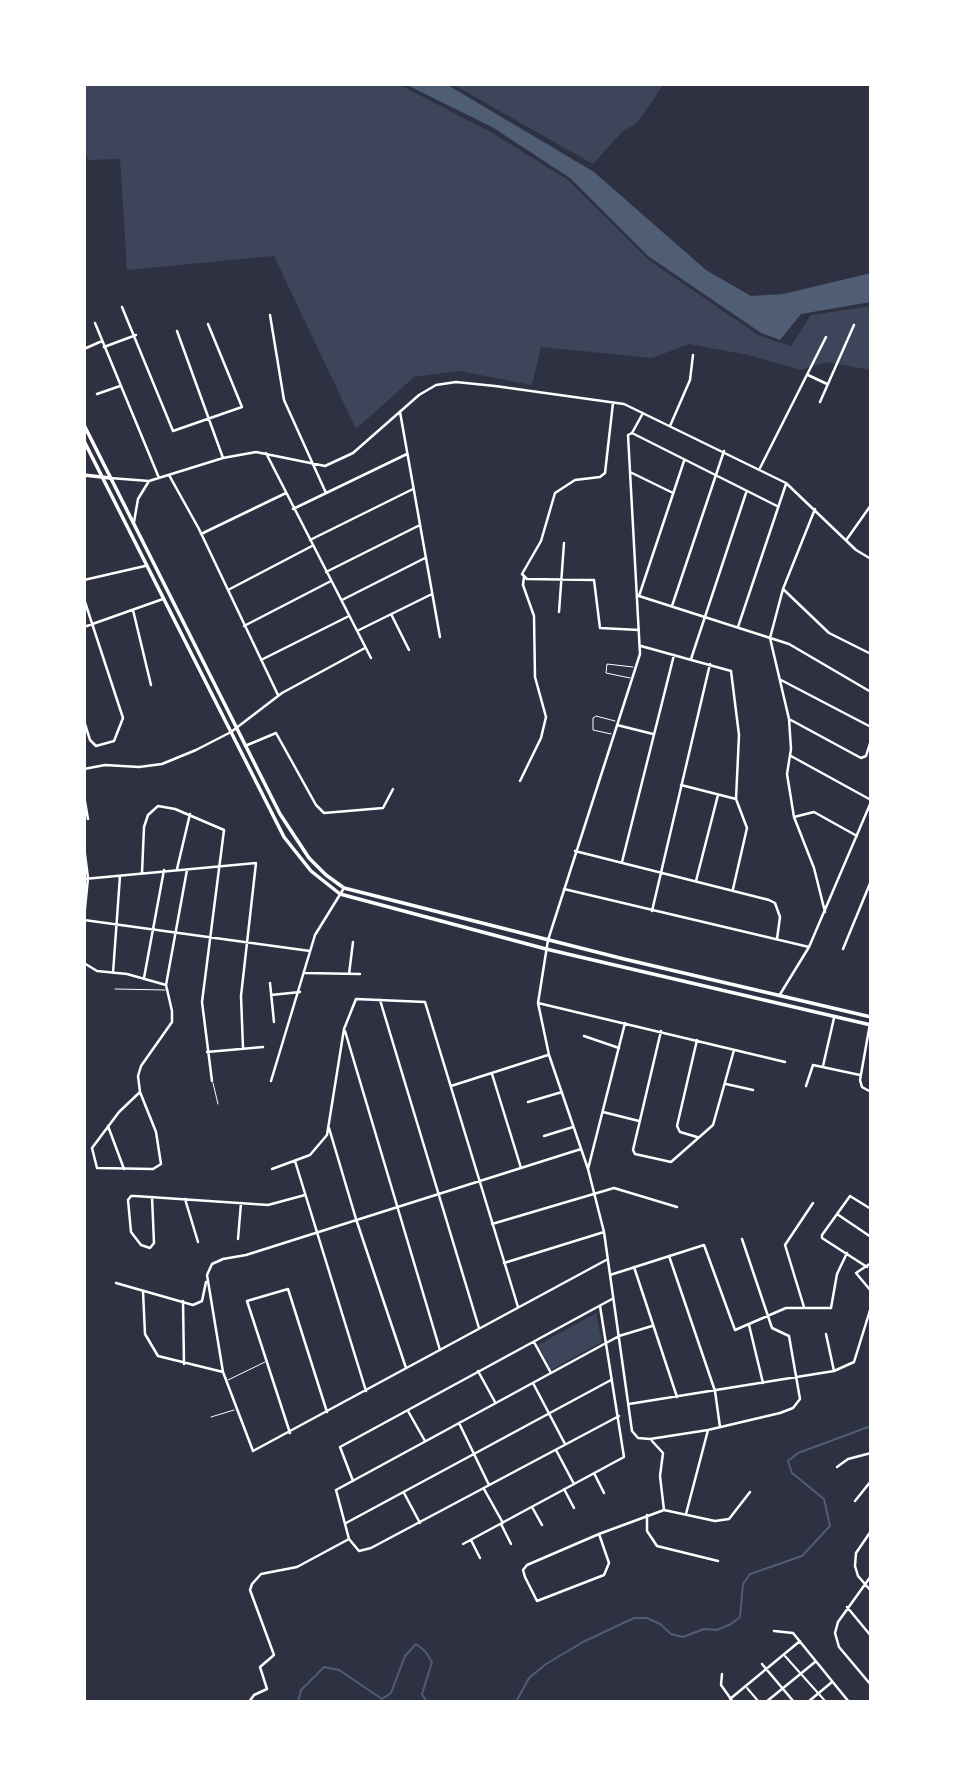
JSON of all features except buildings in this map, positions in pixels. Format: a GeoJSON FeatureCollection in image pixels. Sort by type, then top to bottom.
{"type":"FeatureCollection","features":[{"type":"Feature","properties":{"kind":"main road"},"geometry":{"type":"LineString","coordinates":[[84,425],[133,526],[292,834],[309,858],[344,888],[871,1018]]}},
{"type":"Feature","properties":{"kind":"main road"},"geometry":{"type":"LineString","coordinates":[[84,441],[284,837],[311,871],[340,894],[546,948],[870,1025]]}},
{"type":"Feature","properties":{"kind":"main road"},"geometry":{"type":"LineString","coordinates":[[84,475],[110,478]]}},
{"type":"Feature","properties":{"kind":"street"},"geometry":{"type":"LineString","coordinates":[[122,307],[136,335],[171,429],[175,431],[242,406],[208,324]]}},
{"type":"Feature","properties":{"kind":"street"},"geometry":{"type":"LineString","coordinates":[[270,315],[284,400],[326,494]]}},
{"type":"Feature","properties":{"kind":"street"},"geometry":{"type":"LineString","coordinates":[[95,323],[159,478]]}},
{"type":"Feature","properties":{"kind":"street"},"geometry":{"type":"LineString","coordinates":[[820,402],[854,325]]}},
{"type":"Feature","properties":{"kind":"street"},"geometry":{"type":"LineString","coordinates":[[177,331],[223,458]]}},
{"type":"Feature","properties":{"kind":"street"},"geometry":{"type":"LineString","coordinates":[[104,347],[136,335]]}},
{"type":"Feature","properties":{"kind":"street"},"geometry":{"type":"LineString","coordinates":[[760,468],[826,337]]}},
{"type":"Feature","properties":{"kind":"street"},"geometry":{"type":"LineString","coordinates":[[84,349],[102,341]]}},
{"type":"Feature","properties":{"kind":"street"},"geometry":{"type":"LineString","coordinates":[[670,426],[690,380],[693,355]]}},
{"type":"Feature","properties":{"kind":"street"},"geometry":{"type":"LineString","coordinates":[[808,375],[828,384]]}},
{"type":"Feature","properties":{"kind":"street"},"geometry":{"type":"LineString","coordinates":[[110,478],[149,481],[223,458],[266,453],[325,466],[353,453],[436,384],[456,382],[613,402],[643,413],[786,483],[846,540],[871,559]]}},
{"type":"Feature","properties":{"kind":"street"},"geometry":{"type":"LineString","coordinates":[[97,394],[121,386]]}},
{"type":"Feature","properties":{"kind":"street"},"geometry":{"type":"LineString","coordinates":[[520,781],[541,738],[546,717],[537,690],[534,616],[526,594],[523,571],[541,541],[555,493],[575,480],[600,477],[605,473],[613,402]]}},
{"type":"Feature","properties":{"kind":"street"},"geometry":{"type":"LineString","coordinates":[[400,412],[440,637]]}},
{"type":"Feature","properties":{"kind":"street"},"geometry":{"type":"LineString","coordinates":[[643,413],[631,434],[630,472],[641,646],[548,940],[538,1003],[549,1055],[588,1169],[604,1232],[632,1431],[636,1436],[650,1439],[720,1427],[793,1408],[801,1394],[789,1336],[772,1328],[742,1239]]}},
{"type":"Feature","properties":{"kind":"street"},"geometry":{"type":"LineString","coordinates":[[631,434],[777,506]]}},
{"type":"Feature","properties":{"kind":"street"},"geometry":{"type":"LineString","coordinates":[[672,606],[724,451]]}},
{"type":"Feature","properties":{"kind":"street"},"geometry":{"type":"LineString","coordinates":[[266,453],[371,658]]}},
{"type":"Feature","properties":{"kind":"street"},"geometry":{"type":"LineString","coordinates":[[293,509],[407,454]]}},
{"type":"Feature","properties":{"kind":"street"},"geometry":{"type":"LineString","coordinates":[[639,596],[684,461]]}},
{"type":"Feature","properties":{"kind":"street"},"geometry":{"type":"LineString","coordinates":[[630,472],[674,493]]}},
{"type":"Feature","properties":{"kind":"street"},"geometry":{"type":"LineString","coordinates":[[169,475],[201,534],[279,696]]}},
{"type":"Feature","properties":{"kind":"street"},"geometry":{"type":"LineString","coordinates":[[133,526],[138,499],[149,481]]}},
{"type":"Feature","properties":{"kind":"street"},"geometry":{"type":"LineString","coordinates":[[738,627],[786,483]]}},
{"type":"Feature","properties":{"kind":"street"},"geometry":{"type":"LineString","coordinates":[[310,540],[413,489]]}},
{"type":"Feature","properties":{"kind":"street"},"geometry":{"type":"LineString","coordinates":[[691,659],[747,492]]}},
{"type":"Feature","properties":{"kind":"street"},"geometry":{"type":"LineString","coordinates":[[201,534],[286,493]]}},
{"type":"Feature","properties":{"kind":"street"},"geometry":{"type":"LineString","coordinates":[[846,540],[871,505]]}},
{"type":"Feature","properties":{"kind":"street"},"geometry":{"type":"LineString","coordinates":[[815,509],[783,589],[771,638],[789,719],[790,756],[787,774],[794,817],[814,868],[825,912]]}},
{"type":"Feature","properties":{"kind":"street"},"geometry":{"type":"LineString","coordinates":[[326,572],[419,524]]}},
{"type":"Feature","properties":{"kind":"street"},"geometry":{"type":"LineString","coordinates":[[559,612],[559,580],[564,542]]}},
{"type":"Feature","properties":{"kind":"street"},"geometry":{"type":"LineString","coordinates":[[228,590],[313,546]]}},
{"type":"Feature","properties":{"kind":"street"},"geometry":{"type":"LineString","coordinates":[[342,600],[425,558]]}},
{"type":"Feature","properties":{"kind":"street"},"geometry":{"type":"LineString","coordinates":[[84,580],[146,565]]}},
{"type":"Feature","properties":{"kind":"street"},"geometry":{"type":"LineString","coordinates":[[524,577],[594,580],[601,630],[640,630]]}},
{"type":"Feature","properties":{"kind":"street"},"geometry":{"type":"LineString","coordinates":[[244,626],[331,581]]}},
{"type":"Feature","properties":{"kind":"street"},"geometry":{"type":"LineString","coordinates":[[783,589],[828,633],[871,654]]}},
{"type":"Feature","properties":{"kind":"street"},"geometry":{"type":"LineString","coordinates":[[357,631],[432,594]]}},
{"type":"Feature","properties":{"kind":"street"},"geometry":{"type":"LineString","coordinates":[[639,596],[789,644],[871,692]]}},
{"type":"Feature","properties":{"kind":"street"},"geometry":{"type":"LineString","coordinates":[[84,599],[123,718],[114,741],[96,746],[90,740],[84,721]]}},
{"type":"Feature","properties":{"kind":"street"},"geometry":{"type":"LineString","coordinates":[[84,627],[163,599]]}},
{"type":"Feature","properties":{"kind":"street"},"geometry":{"type":"LineString","coordinates":[[133,610],[151,685]]}},
{"type":"Feature","properties":{"kind":"street"},"geometry":{"type":"LineString","coordinates":[[391,614],[409,650]]}},
{"type":"Feature","properties":{"kind":"street"},"geometry":{"type":"LineString","coordinates":[[261,660],[349,616]]}},
{"type":"Feature","properties":{"kind":"street"},"geometry":{"type":"LineString","coordinates":[[641,646],[731,671],[739,735],[736,799],[747,828],[733,889]]}},
{"type":"Feature","properties":{"kind":"street"},"geometry":{"type":"LineString","coordinates":[[84,769],[105,765],[139,767],[162,764],[231,732],[279,696],[365,648]]}},
{"type":"Feature","properties":{"kind":"street"},"geometry":{"type":"LineString","coordinates":[[622,863],[674,655]]}},
{"type":"Feature","properties":{"kind":"street"},"geometry":{"type":"LineString","coordinates":[[652,911],[710,664]]}},
{"type":"Feature","properties":{"kind":"street"},"geometry":{"type":"LineString","coordinates":[[779,679],[871,727]]}},
{"type":"Feature","properties":{"kind":"street"},"geometry":{"type":"LineString","coordinates":[[789,719],[864,757],[871,740]]}},
{"type":"Feature","properties":{"kind":"street"},"geometry":{"type":"LineString","coordinates":[[617,723],[653,734]]}},
{"type":"Feature","properties":{"kind":"street"},"geometry":{"type":"LineString","coordinates":[[246,746],[276,733],[316,806],[324,813],[383,808],[393,789]]}},
{"type":"Feature","properties":{"kind":"street"},"geometry":{"type":"LineString","coordinates":[[779,996],[809,947],[871,801],[790,756]]}},
{"type":"Feature","properties":{"kind":"street"},"geometry":{"type":"LineString","coordinates":[[680,785],[736,799]]}},
{"type":"Feature","properties":{"kind":"street"},"geometry":{"type":"LineString","coordinates":[[696,881],[718,795]]}},
{"type":"Feature","properties":{"kind":"street"},"geometry":{"type":"LineString","coordinates":[[84,796],[88,820]]}},
{"type":"Feature","properties":{"kind":"street"},"geometry":{"type":"LineString","coordinates":[[142,873],[144,827],[148,815],[158,806],[190,814],[225,830],[202,1002],[212,1081]]}},
{"type":"Feature","properties":{"kind":"street"},"geometry":{"type":"LineString","coordinates":[[794,817],[814,812],[857,836]]}},
{"type":"Feature","properties":{"kind":"street"},"geometry":{"type":"LineString","coordinates":[[177,869],[190,814]]}},
{"type":"Feature","properties":{"kind":"street"},"geometry":{"type":"LineString","coordinates":[[84,847],[84,919],[310,951]]}},
{"type":"Feature","properties":{"kind":"street"},"geometry":{"type":"LineString","coordinates":[[575,851],[733,889],[775,903],[780,917],[777,939]]}},
{"type":"Feature","properties":{"kind":"street"},"geometry":{"type":"LineString","coordinates":[[86,879],[256,863],[241,996],[243,1048]]}},
{"type":"Feature","properties":{"kind":"street"},"geometry":{"type":"LineString","coordinates":[[144,978],[164,870]]}},
{"type":"Feature","properties":{"kind":"street"},"geometry":{"type":"LineString","coordinates":[[140,1092],[108,1126],[91,1149],[97,1168],[159,1167],[161,1161],[156,1132],[140,1092],[138,1076],[141,1066],[172,1022],[173,1012],[166,985],[187,870]]}},
{"type":"Feature","properties":{"kind":"street"},"geometry":{"type":"LineString","coordinates":[[113,973],[120,876]]}},
{"type":"Feature","properties":{"kind":"street"},"geometry":{"type":"LineString","coordinates":[[843,949],[871,881]]}},
{"type":"Feature","properties":{"kind":"street"},"geometry":{"type":"LineString","coordinates":[[271,1081],[315,935],[344,888]]}},
{"type":"Feature","properties":{"kind":"street"},"geometry":{"type":"LineString","coordinates":[[564,888],[809,947]]}},
{"type":"Feature","properties":{"kind":"street"},"geometry":{"type":"LineString","coordinates":[[349,974],[353,942]]}},
{"type":"Feature","properties":{"kind":"street"},"geometry":{"type":"LineString","coordinates":[[84,963],[97,971],[144,978],[166,985]]}},
{"type":"Feature","properties":{"kind":"street"},"geometry":{"type":"LineString","coordinates":[[305,973],[360,974]]}},
{"type":"Feature","properties":{"kind":"street"},"geometry":{"type":"LineString","coordinates":[[270,983],[274,1022]]}},
{"type":"Feature","properties":{"kind":"street"},"geometry":{"type":"LineString","coordinates":[[271,995],[299,992]]}},
{"type":"Feature","properties":{"kind":"street"},"geometry":{"type":"LineString","coordinates":[[272,1169],[310,1156],[318,1148],[329,1128],[344,1029],[356,999],[425,1002],[518,1307]]}},
{"type":"Feature","properties":{"kind":"street"},"geometry":{"type":"LineString","coordinates":[[380,1000],[479,1329]]}},
{"type":"Feature","properties":{"kind":"street"},"geometry":{"type":"LineString","coordinates":[[538,1003],[785,1062]]}},
{"type":"Feature","properties":{"kind":"street"},"geometry":{"type":"LineString","coordinates":[[823,1066],[834,1017]]}},
{"type":"Feature","properties":{"kind":"street"},"geometry":{"type":"LineString","coordinates":[[871,1018],[860,1075],[860,1084],[871,1092]]}},
{"type":"Feature","properties":{"kind":"street"},"geometry":{"type":"LineString","coordinates":[[588,1169],[625,1023]]}},
{"type":"Feature","properties":{"kind":"street"},"geometry":{"type":"LineString","coordinates":[[344,1029],[440,1350]]}},
{"type":"Feature","properties":{"kind":"street"},"geometry":{"type":"LineString","coordinates":[[661,1031],[634,1152],[671,1162],[715,1123],[734,1050]]}},
{"type":"Feature","properties":{"kind":"street"},"geometry":{"type":"LineString","coordinates":[[584,1036],[619,1048]]}},
{"type":"Feature","properties":{"kind":"street"},"geometry":{"type":"LineString","coordinates":[[696,1040],[678,1129],[699,1137]]}},
{"type":"Feature","properties":{"kind":"street"},"geometry":{"type":"LineString","coordinates":[[207,1052],[263,1047]]}},
{"type":"Feature","properties":{"kind":"street"},"geometry":{"type":"LineString","coordinates":[[451,1086],[549,1055]]}},
{"type":"Feature","properties":{"kind":"street"},"geometry":{"type":"LineString","coordinates":[[806,1086],[811,1066],[823,1066],[860,1075]]}},
{"type":"Feature","properties":{"kind":"street"},"geometry":{"type":"LineString","coordinates":[[492,1073],[521,1168]]}},
{"type":"Feature","properties":{"kind":"street"},"geometry":{"type":"LineString","coordinates":[[726,1084],[753,1090]]}},
{"type":"Feature","properties":{"kind":"street"},"geometry":{"type":"LineString","coordinates":[[528,1102],[562,1092]]}},
{"type":"Feature","properties":{"kind":"street"},"geometry":{"type":"LineString","coordinates":[[603,1112],[639,1121]]}},
{"type":"Feature","properties":{"kind":"street"},"geometry":{"type":"LineString","coordinates":[[108,1126],[124,1169]]}},
{"type":"Feature","properties":{"kind":"street"},"geometry":{"type":"LineString","coordinates":[[544,1136],[573,1127]]}},
{"type":"Feature","properties":{"kind":"street"},"geometry":{"type":"LineString","coordinates":[[329,1128],[406,1368]]}},
{"type":"Feature","properties":{"kind":"street"},"geometry":{"type":"LineString","coordinates":[[116,1283],[193,1305],[202,1301],[207,1275],[216,1261],[317,1233],[581,1149]]}},
{"type":"Feature","properties":{"kind":"street"},"geometry":{"type":"LineString","coordinates":[[295,1161],[366,1391]]}},
{"type":"Feature","properties":{"kind":"street"},"geometry":{"type":"LineString","coordinates":[[492,1224],[617,1188],[677,1207]]}},
{"type":"Feature","properties":{"kind":"street"},"geometry":{"type":"LineString","coordinates":[[152,1197],[154,1243],[150,1248],[141,1245],[131,1232],[128,1200],[131,1196],[152,1197],[185,1199],[268,1205],[305,1195]]}},
{"type":"Feature","properties":{"kind":"street"},"geometry":{"type":"LineString","coordinates":[[867,1267],[822,1237],[852,1196],[871,1209]]}},
{"type":"Feature","properties":{"kind":"street"},"geometry":{"type":"LineString","coordinates":[[185,1199],[198,1242]]}},
{"type":"Feature","properties":{"kind":"street"},"geometry":{"type":"LineString","coordinates":[[238,1239],[241,1203]]}},
{"type":"Feature","properties":{"kind":"street"},"geometry":{"type":"LineString","coordinates":[[805,1308],[785,1245],[813,1203]]}},
{"type":"Feature","properties":{"kind":"street"},"geometry":{"type":"LineString","coordinates":[[838,1214],[871,1237]]}},
{"type":"Feature","properties":{"kind":"street"},"geometry":{"type":"LineString","coordinates":[[504,1263],[604,1232]]}},
{"type":"Feature","properties":{"kind":"street"},"geometry":{"type":"LineString","coordinates":[[610,1275],[704,1245],[733,1329],[784,1308],[831,1307],[837,1275],[846,1253]]}},
{"type":"Feature","properties":{"kind":"street"},"geometry":{"type":"LineString","coordinates":[[669,1255],[715,1391],[720,1427]]}},
{"type":"Feature","properties":{"kind":"street"},"geometry":{"type":"LineString","coordinates":[[207,1275],[223,1372],[253,1451],[608,1259]]}},
{"type":"Feature","properties":{"kind":"street"},"geometry":{"type":"LineString","coordinates":[[871,1263],[856,1273],[871,1291]]}},
{"type":"Feature","properties":{"kind":"street"},"geometry":{"type":"LineString","coordinates":[[634,1267],[677,1397]]}},
{"type":"Feature","properties":{"kind":"street"},"geometry":{"type":"LineString","coordinates":[[290,1433],[247,1301],[288,1289],[327,1412]]}},
{"type":"Feature","properties":{"kind":"street"},"geometry":{"type":"LineString","coordinates":[[143,1291],[145,1334],[158,1356],[223,1372]]}},
{"type":"Feature","properties":{"kind":"street"},"geometry":{"type":"LineString","coordinates":[[353,1481],[340,1447],[613,1298]]}},
{"type":"Feature","properties":{"kind":"street"},"geometry":{"type":"LineString","coordinates":[[183,1301],[184,1364]]}},
{"type":"Feature","properties":{"kind":"street"},"geometry":{"type":"LineString","coordinates":[[463,1544],[624,1457],[600,1306]]}},
{"type":"Feature","properties":{"kind":"street"},"geometry":{"type":"LineString","coordinates":[[629,1404],[834,1371],[854,1362],[871,1307]]}},
{"type":"Feature","properties":{"kind":"street"},"geometry":{"type":"LineString","coordinates":[[749,1324],[763,1383]]}},
{"type":"Feature","properties":{"kind":"street"},"geometry":{"type":"LineString","coordinates":[[619,1416],[371,1548],[359,1550],[349,1539],[335,1492],[619,1336],[652,1326]]}},
{"type":"Feature","properties":{"kind":"street"},"geometry":{"type":"LineString","coordinates":[[826,1334],[834,1371]]}},
{"type":"Feature","properties":{"kind":"street"},"geometry":{"type":"LineString","coordinates":[[534,1342],[551,1373]]}},
{"type":"Feature","properties":{"kind":"street"},"geometry":{"type":"LineString","coordinates":[[478,1371],[495,1403]]}},
{"type":"Feature","properties":{"kind":"street"},"geometry":{"type":"LineString","coordinates":[[346,1523],[612,1380]]}},
{"type":"Feature","properties":{"kind":"street"},"geometry":{"type":"LineString","coordinates":[[533,1383],[565,1444]]}},
{"type":"Feature","properties":{"kind":"street"},"geometry":{"type":"LineString","coordinates":[[407,1410],[425,1441]]}},
{"type":"Feature","properties":{"kind":"street"},"geometry":{"type":"LineString","coordinates":[[459,1423],[489,1485]]}},
{"type":"Feature","properties":{"kind":"street"},"geometry":{"type":"LineString","coordinates":[[686,1514],[708,1430]]}},
{"type":"Feature","properties":{"kind":"street"},"geometry":{"type":"LineString","coordinates":[[650,1439],[663,1453],[660,1476],[664,1510]]}},
{"type":"Feature","properties":{"kind":"street"},"geometry":{"type":"LineString","coordinates":[[556,1450],[574,1483]]}},
{"type":"Feature","properties":{"kind":"street"},"geometry":{"type":"LineString","coordinates":[[837,1467],[848,1459],[871,1453]]}},
{"type":"Feature","properties":{"kind":"street"},"geometry":{"type":"LineString","coordinates":[[594,1473],[604,1493]]}},
{"type":"Feature","properties":{"kind":"street"},"geometry":{"type":"LineString","coordinates":[[855,1501],[871,1481]]}},
{"type":"Feature","properties":{"kind":"street"},"geometry":{"type":"LineString","coordinates":[[484,1489],[512,1544]]}},
{"type":"Feature","properties":{"kind":"street"},"geometry":{"type":"LineString","coordinates":[[564,1489],[574,1508]]}},
{"type":"Feature","properties":{"kind":"street"},"geometry":{"type":"LineString","coordinates":[[599,1534],[609,1563],[604,1575],[587,1584],[537,1601],[523,1570],[533,1563],[599,1534],[647,1514],[664,1510],[715,1521],[729,1519],[750,1492]]}},
{"type":"Feature","properties":{"kind":"street"},"geometry":{"type":"LineString","coordinates":[[404,1493],[420,1523]]}},
{"type":"Feature","properties":{"kind":"street"},"geometry":{"type":"LineString","coordinates":[[532,1507],[542,1525]]}},
{"type":"Feature","properties":{"kind":"street"},"geometry":{"type":"LineString","coordinates":[[647,1514],[647,1531],[657,1546],[718,1561]]}},
{"type":"Feature","properties":{"kind":"street"},"geometry":{"type":"LineString","coordinates":[[871,1531],[855,1559],[855,1571],[871,1591]]}},
{"type":"Feature","properties":{"kind":"street"},"geometry":{"type":"LineString","coordinates":[[249,1702],[254,1695],[267,1689],[260,1667],[274,1654],[250,1590],[252,1584],[261,1574],[298,1567],[349,1539]]}},
{"type":"Feature","properties":{"kind":"street"},"geometry":{"type":"LineString","coordinates":[[471,1540],[480,1558]]}},
{"type":"Feature","properties":{"kind":"street"},"geometry":{"type":"LineString","coordinates":[[871,1576],[847,1607],[835,1633],[838,1647],[871,1685]]}},
{"type":"Feature","properties":{"kind":"street"},"geometry":{"type":"LineString","coordinates":[[847,1607],[871,1636]]}},
{"type":"Feature","properties":{"kind":"street"},"geometry":{"type":"LineString","coordinates":[[774,1631],[793,1633],[849,1702]]}},
{"type":"Feature","properties":{"kind":"street"},"geometry":{"type":"LineString","coordinates":[[722,1674],[721,1685],[732,1701],[800,1641]]}},
{"type":"Feature","properties":{"kind":"street"},"geometry":{"type":"LineString","coordinates":[[784,1655],[826,1702]]}},
{"type":"Feature","properties":{"kind":"street"},"geometry":{"type":"LineString","coordinates":[[766,1702],[816,1661]]}},
{"type":"Feature","properties":{"kind":"street"},"geometry":{"type":"LineString","coordinates":[[762,1664],[794,1702]]}},
{"type":"Feature","properties":{"kind":"street"},"geometry":{"type":"LineString","coordinates":[[808,1702],[832,1682]]}},
{"type":"Feature","properties":{"kind":"street"},"geometry":{"type":"LineString","coordinates":[[746,1687],[759,1702]]}},
{"type":"Feature","properties":{"kind":"lane"},"geometry":{"type":"LineString","coordinates":[[632,679],[606,673],[607,664],[636,667]]}},
{"type":"Feature","properties":{"kind":"lane"},"geometry":{"type":"LineString","coordinates":[[613,735],[593,730],[593,719],[596,716],[617,723]]}},
{"type":"Feature","properties":{"kind":"lane"},"geometry":{"type":"LineString","coordinates":[[115,989],[167,990]]}},
{"type":"Feature","properties":{"kind":"lane"},"geometry":{"type":"LineString","coordinates":[[212,1081],[218,1104]]}},
{"type":"Feature","properties":{"kind":"lane"},"geometry":{"type":"LineString","coordinates":[[226,1381],[267,1362]]}},
{"type":"Feature","properties":{"kind":"lane"},"geometry":{"type":"LineString","coordinates":[[211,1417],[236,1409]]}},
{"type":"Feature","properties":{"kind":"shaded area"},"geometry":{"type":"Polygon","coordinates":[[[84,84],[398,84],[489,131],[568,180],[650,261],[760,336],[791,346],[811,315],[871,306],[871,370],[826,362],[801,370],[748,355],[689,344],[652,358],[541,347],[532,385],[459,371],[414,377],[356,429],[274,256],[127,270],[120,159],[88,160],[84,146],[84,84]]]}},
{"type":"Feature","properties":{"kind":"shaded area"},"geometry":{"type":"Polygon","coordinates":[[[405,84],[446,84],[594,172],[706,270],[751,296],[783,294],[871,273],[871,302],[801,314],[780,340],[761,333],[648,256],[570,178],[492,127],[405,84]]]}},
{"type":"Feature","properties":{"kind":"shaded area"},"geometry":{"type":"Polygon","coordinates":[[[452,84],[664,84],[637,123],[622,132],[593,164],[452,84]]]}},
{"type":"Feature","properties":{"kind":"shaded area"},"geometry":{"type":"Polygon","coordinates":[[[596,1313],[602,1342],[551,1370],[538,1345],[596,1313]]]}},
{"type":"Feature","properties":{"kind":"waterway"},"geometry":{"type":"LineString","coordinates":[[516,1702],[529,1678],[546,1664],[583,1642],[634,1618],[647,1618],[660,1624],[671,1634],[683,1637],[704,1629],[717,1630],[731,1624],[740,1617],[743,1584],[750,1574],[802,1556],[830,1526],[824,1499],[792,1473],[788,1461],[798,1453],[871,1426]]}},
{"type":"Feature","properties":{"kind":"waterway"},"geometry":{"type":"LineString","coordinates":[[298,1702],[301,1690],[324,1667],[339,1670],[382,1699],[391,1693],[405,1656],[416,1644],[432,1662],[422,1694],[427,1702]]}}]}
